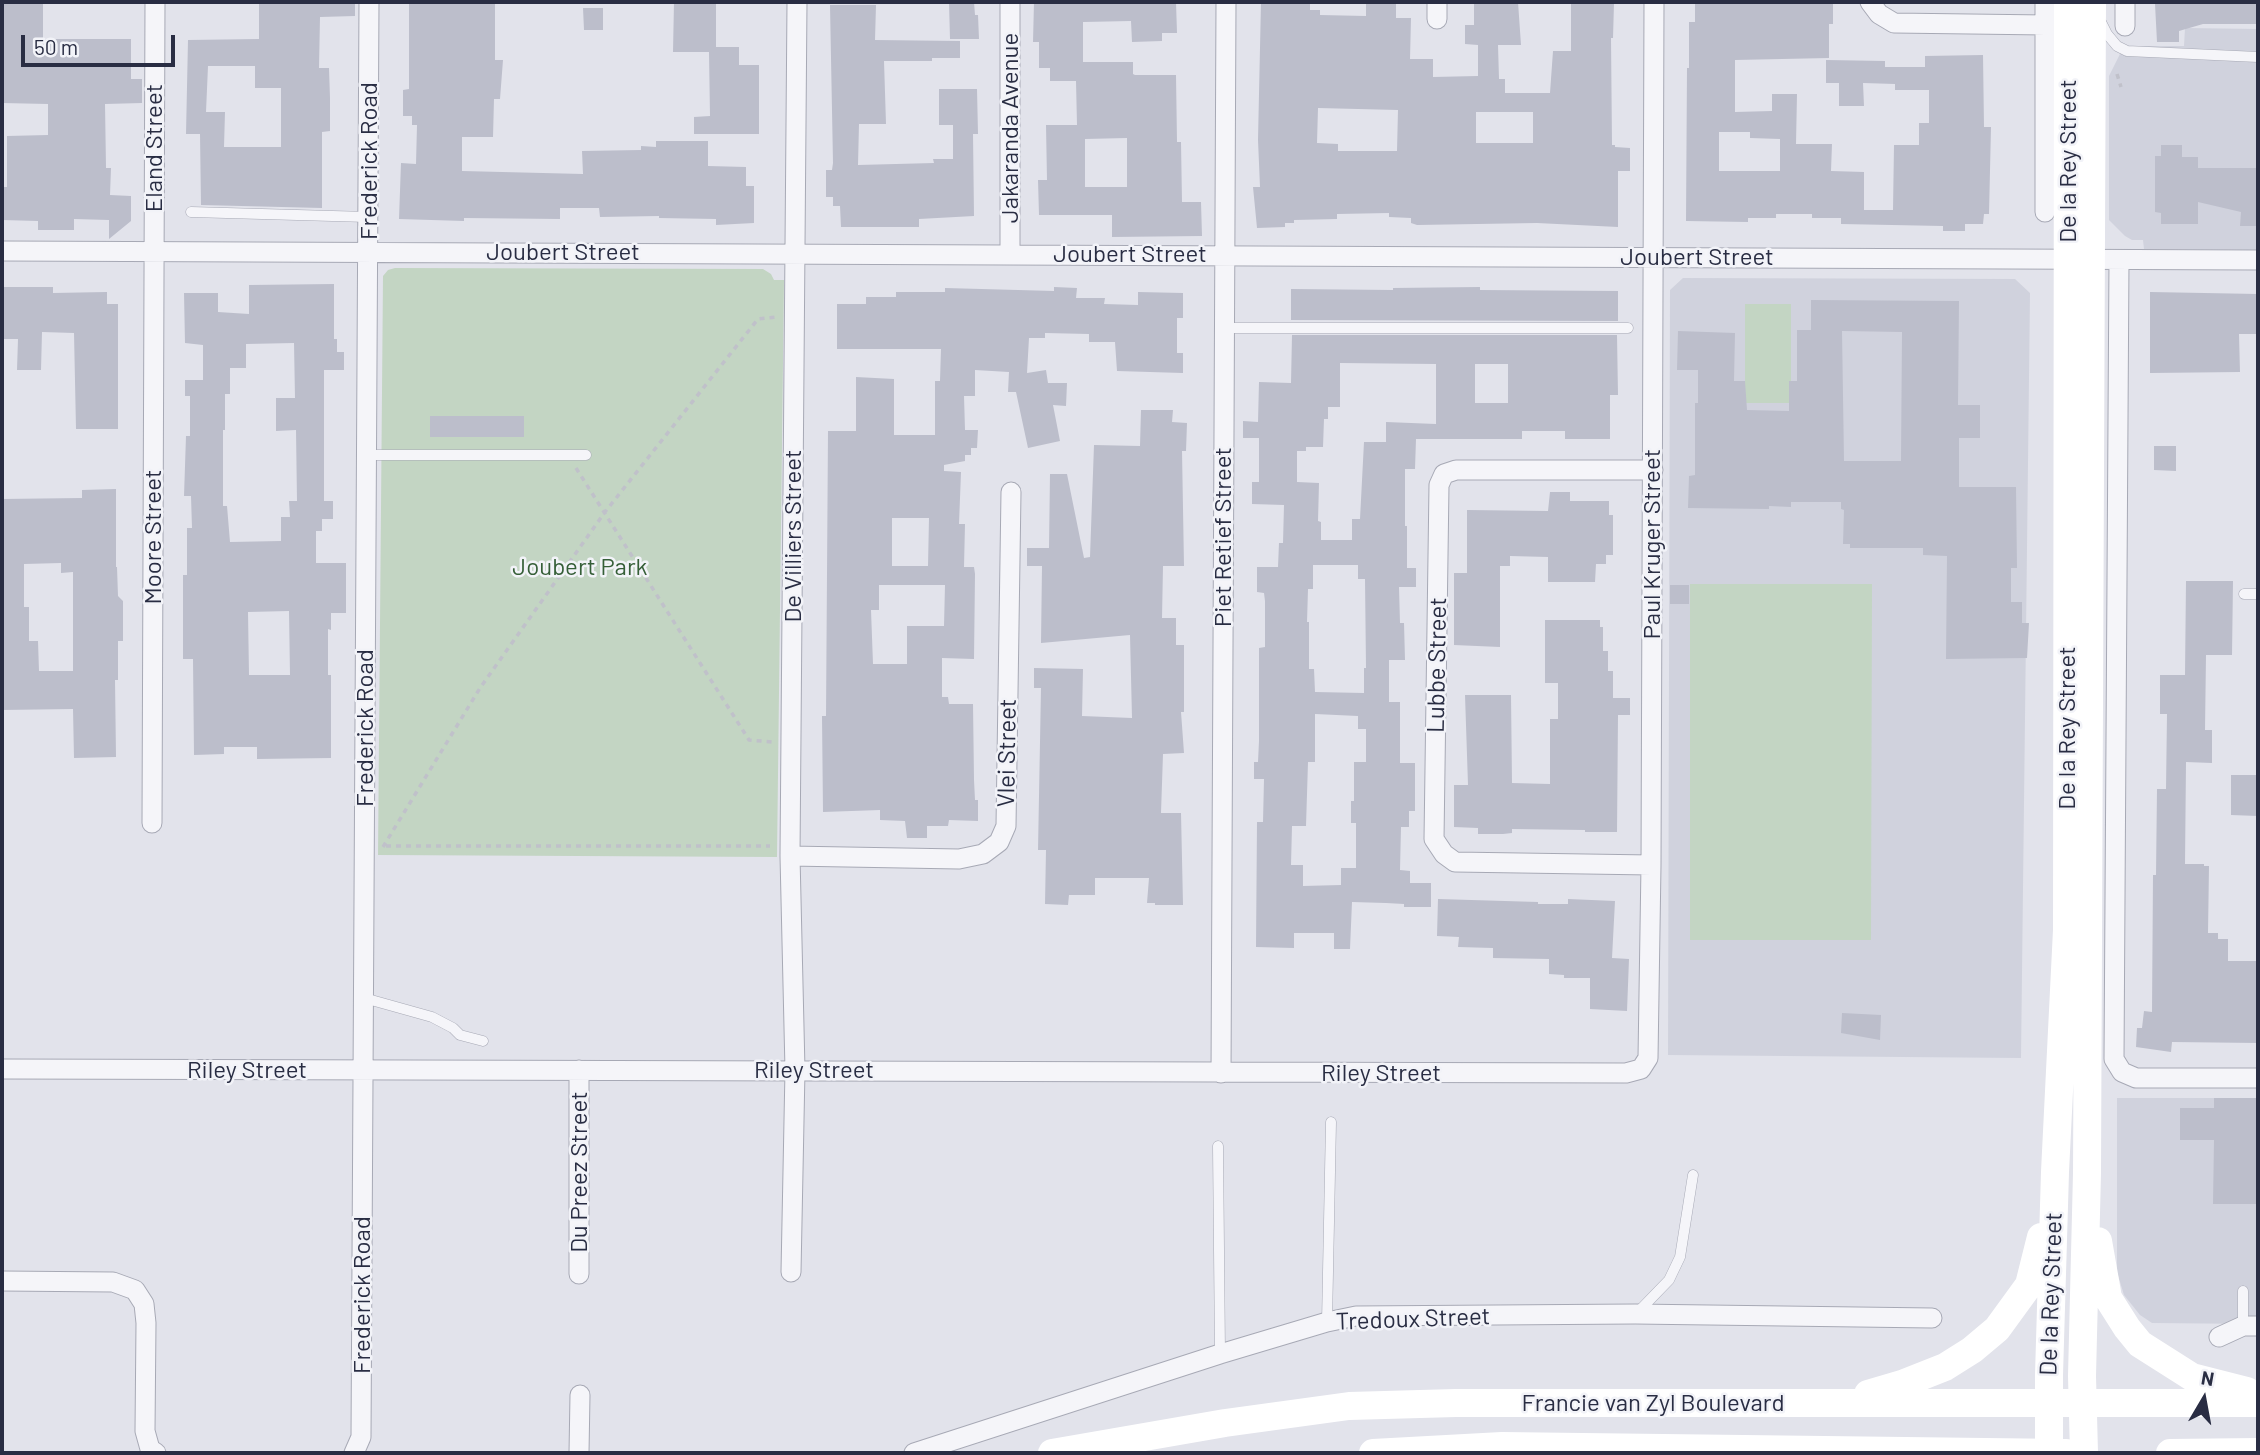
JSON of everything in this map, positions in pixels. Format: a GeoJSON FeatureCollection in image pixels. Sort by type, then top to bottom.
{"type":"FeatureCollection","features":[{"type":"Feature","properties":{"kind":"main road","name":"De la Rey Street"},"geometry":{"type":"LineString","coordinates":[[2067,2],[2079,260],[2087,1173],[2082,1402],[2084,1453]]}},
{"type":"Feature","properties":{"kind":"main road","name":"De la Rey Street"},"geometry":{"type":"LineString","coordinates":[[2049,1453],[2055,1172],[2067,930],[2079,260],[2092,2]]}},
{"type":"Feature","properties":{"kind":"main road"},"geometry":{"type":"LineString","coordinates":[[1821,1404],[1856,1398],[1945,1367],[1972,1350],[1997,1329],[2029,1285],[2055,1172]]}},
{"type":"Feature","properties":{"kind":"main road"},"geometry":{"type":"LineString","coordinates":[[2087,1173],[2108,1298],[2127,1328],[2140,1344],[2192,1377],[2258,1393]]}},
{"type":"Feature","properties":{"kind":"main road","name":"Francie van Zyl Boulevard"},"geometry":{"type":"LineString","coordinates":[[1052,1453],[1225,1423],[1349,1406],[1456,1403],[2258,1403]]}},
{"type":"Feature","properties":{"kind":"main road","name":"Francie van Zyl Boulevard"},"geometry":{"type":"LineString","coordinates":[[1373,1453],[1503,1446],[2078,1453]]}},
{"type":"Feature","properties":{"kind":"main road"},"geometry":{"type":"LineString","coordinates":[[2170,1453],[2258,1452]]}},
{"type":"Feature","properties":{"kind":"street","name":"Eland Street"},"geometry":{"type":"LineString","coordinates":[[154,252],[155,2]]}},
{"type":"Feature","properties":{"kind":"street","name":"Frederick Road"},"geometry":{"type":"LineString","coordinates":[[354,1453],[361,1437],[369,2]]}},
{"type":"Feature","properties":{"kind":"street","name":"De Villiers Street"},"geometry":{"type":"LineString","coordinates":[[791,1272],[795,1070],[790,856],[797,2]]}},
{"type":"Feature","properties":{"kind":"street","name":"Jakaranda Avenue"},"geometry":{"type":"LineString","coordinates":[[1010,2],[1010,253]]}},
{"type":"Feature","properties":{"kind":"street","name":"Piet Retief Street"},"geometry":{"type":"LineString","coordinates":[[1221,1073],[1226,2]]}},
{"type":"Feature","properties":{"kind":"street","name":"Paul Kruger Street"},"geometry":{"type":"LineString","coordinates":[[1626,1073],[1641,1069],[1648,1058],[1654,2]]}},
{"type":"Feature","properties":{"kind":"street"},"geometry":{"type":"LineString","coordinates":[[1870,2],[1878,14],[1894,23],[2046,25]]}},
{"type":"Feature","properties":{"kind":"street","name":"De la Rey Street"},"geometry":{"type":"LineString","coordinates":[[2045,2],[2045,212]]}},
{"type":"Feature","properties":{"kind":"street"},"geometry":{"type":"LineString","coordinates":[[2125,2],[2125,26]]}},
{"type":"Feature","properties":{"kind":"street","name":"Joubert Street"},"geometry":{"type":"LineString","coordinates":[[2,251],[2258,260]]}},
{"type":"Feature","properties":{"kind":"street","name":"Moore Street"},"geometry":{"type":"LineString","coordinates":[[152,823],[154,252]]}},
{"type":"Feature","properties":{"kind":"street","name":"De la Rey Street"},"geometry":{"type":"LineString","coordinates":[[2119,260],[2113,1051],[2117,1067],[2128,1077],[2258,1078]]}},
{"type":"Feature","properties":{"kind":"street","name":"Lubbe Street"},"geometry":{"type":"LineString","coordinates":[[1651,865],[1455,862],[1444,854],[1434,839],[1439,485],[1444,474],[1456,470],[1653,470]]}},
{"type":"Feature","properties":{"kind":"street","name":"Vlei Street"},"geometry":{"type":"LineString","coordinates":[[790,856],[959,859],[983,854],[999,842],[1006,826],[1011,492]]}},
{"type":"Feature","properties":{"kind":"street","name":"Riley Street"},"geometry":{"type":"LineString","coordinates":[[2,1069],[1626,1073]]}},
{"type":"Feature","properties":{"kind":"street","name":"Du Preez Street"},"geometry":{"type":"LineString","coordinates":[[579,1070],[579,1274]]}},
{"type":"Feature","properties":{"kind":"street"},"geometry":{"type":"LineString","coordinates":[[2,1281],[113,1282],[135,1290],[144,1304],[146,1323],[145,1432],[150,1449],[156,1453]]}},
{"type":"Feature","properties":{"kind":"street","name":"Tredoux Street"},"geometry":{"type":"LineString","coordinates":[[914,1453],[1220,1354],[1327,1322],[1356,1317],[1635,1314],[1932,1318]]}},
{"type":"Feature","properties":{"kind":"street"},"geometry":{"type":"LineString","coordinates":[[2219,1337],[2251,1326]]}},
{"type":"Feature","properties":{"kind":"street"},"geometry":{"type":"LineString","coordinates":[[579,1453],[580,1395]]}},
{"type":"Feature","properties":{"kind":"lane"},"geometry":{"type":"LineString","coordinates":[[2092,2],[2107,34],[2117,46],[2127,51],[2258,57]]}},
{"type":"Feature","properties":{"kind":"lane"},"geometry":{"type":"LineString","coordinates":[[191,212],[369,217]]}},
{"type":"Feature","properties":{"kind":"lane"},"geometry":{"type":"LineString","coordinates":[[1224,328],[1628,328]]}},
{"type":"Feature","properties":{"kind":"lane"},"geometry":{"type":"LineString","coordinates":[[367,455],[586,455]]}},
{"type":"Feature","properties":{"kind":"lane"},"geometry":{"type":"LineString","coordinates":[[2244,594],[2258,594]]}},
{"type":"Feature","properties":{"kind":"lane"},"geometry":{"type":"LineString","coordinates":[[364,998],[432,1017],[453,1028],[460,1035],[483,1041]]}},
{"type":"Feature","properties":{"kind":"lane"},"geometry":{"type":"LineString","coordinates":[[1327,1322],[1331,1122]]}},
{"type":"Feature","properties":{"kind":"lane"},"geometry":{"type":"LineString","coordinates":[[1218,1146],[1220,1354]]}},
{"type":"Feature","properties":{"kind":"lane"},"geometry":{"type":"LineString","coordinates":[[1635,1314],[1670,1280],[1680,1256],[1693,1175]]}},
{"type":"Feature","properties":{"kind":"lane"},"geometry":{"type":"LineString","coordinates":[[2243,1291],[2251,1326]]}},
{"type":"Feature","properties":{"kind":"path"},"geometry":{"type":"LineString","coordinates":[[364,861],[385,846],[480,688],[605,512],[758,319],[794,316]]}},
{"type":"Feature","properties":{"kind":"path"},"geometry":{"type":"LineString","coordinates":[[567,455],[749,740],[791,744]]}},
{"type":"Feature","properties":{"kind":"path"},"geometry":{"type":"LineString","coordinates":[[385,846],[771,846],[790,856]]}},
{"type":"Feature","properties":{"kind":"shaded area"},"geometry":{"type":"Polygon","coordinates":[[[2185,28],[2258,29],[2258,250],[2144,249],[2143,240],[2132,240],[2125,236],[2109,220],[2109,76],[2124,46],[2184,46],[2185,28]]]}},
{"type":"Feature","properties":{"kind":"shaded area"},"geometry":{"type":"Polygon","coordinates":[[[1683,278],[2015,279],[2030,293],[2021,1058],[1668,1055],[1670,290],[1683,278]]]}},
{"type":"Feature","properties":{"kind":"shaded area"},"geometry":{"type":"Polygon","coordinates":[[[2117,1098],[2258,1098],[2258,1324],[2152,1323],[2140,1315],[2124,1295],[2117,1272],[2117,1098]]]}},
{"type":"Feature","properties":{"kind":"green space","name":"Joubert Park"},"geometry":{"type":"Polygon","coordinates":[[[763,269],[771,274],[774,280],[784,280],[777,857],[378,855],[383,276],[388,270],[763,269]]]}},
{"type":"Feature","properties":{"kind":"green space"},"geometry":{"type":"Polygon","coordinates":[[[1745,304],[1791,304],[1791,403],[1745,403],[1745,304]]]}},
{"type":"Feature","properties":{"kind":"green space"},"geometry":{"type":"Polygon","coordinates":[[[1690,584],[1872,584],[1871,940],[1690,940],[1690,584]]]}},
{"type":"Feature","properties":{"kind":"building"},"geometry":{"type":"Polygon","coordinates":[[[2,2],[43,2],[43,39],[131,39],[131,79],[142,79],[142,103],[105,104],[106,168],[111,168],[110,195],[131,196],[131,221],[109,239],[109,220],[74,219],[74,230],[38,230],[38,221],[2,220],[2,187],[7,187],[7,136],[48,135],[48,104],[2,103],[2,2]]]}},
{"type":"Feature","properties":{"kind":"building"},"geometry":{"type":"Polygon","coordinates":[[[259,2],[355,2],[355,16],[320,17],[319,68],[329,68],[330,98],[330,131],[322,132],[322,208],[201,205],[200,134],[186,134],[188,40],[259,39],[259,2]],[[208,66],[206,112],[225,112],[224,147],[281,147],[281,88],[255,88],[255,66],[208,66]]]}},
{"type":"Feature","properties":{"kind":"building"},"geometry":{"type":"Polygon","coordinates":[[[409,2],[495,2],[495,60],[503,60],[500,99],[494,99],[493,137],[462,137],[462,171],[583,174],[582,151],[641,150],[641,146],[656,147],[656,141],[708,141],[708,166],[746,167],[746,186],[754,186],[754,223],[716,225],[716,219],[600,217],[599,208],[560,208],[560,219],[399,219],[401,163],[416,164],[417,125],[412,125],[412,116],[403,116],[403,90],[409,89],[409,2]]]}},
{"type":"Feature","properties":{"kind":"building"},"geometry":{"type":"Polygon","coordinates":[[[674,2],[716,2],[716,47],[739,47],[739,65],[759,65],[759,134],[694,134],[694,117],[710,116],[709,52],[673,52],[674,2]]]}},
{"type":"Feature","properties":{"kind":"building"},"geometry":{"type":"Polygon","coordinates":[[[949,2],[974,2],[975,15],[978,15],[979,39],[950,39],[949,2]]]}},
{"type":"Feature","properties":{"kind":"building"},"geometry":{"type":"Polygon","coordinates":[[[1034,2],[1176,2],[1177,33],[1162,33],[1162,41],[1132,42],[1131,21],[1083,22],[1083,62],[1133,62],[1135,75],[1176,75],[1177,142],[1181,142],[1182,202],[1201,202],[1202,236],[1112,237],[1112,215],[1039,215],[1038,180],[1047,180],[1046,125],[1077,125],[1076,81],[1050,81],[1050,68],[1039,68],[1039,42],[1033,42],[1034,2]],[[1127,138],[1085,139],[1085,187],[1127,187],[1127,138]]]}},
{"type":"Feature","properties":{"kind":"building"},"geometry":{"type":"Polygon","coordinates":[[[1261,2],[1310,2],[1310,10],[1320,10],[1320,15],[1366,16],[1366,2],[1396,2],[1396,18],[1411,18],[1410,59],[1433,59],[1433,77],[1478,76],[1478,45],[1465,44],[1465,25],[1474,25],[1474,2],[1518,2],[1521,45],[1498,45],[1499,79],[1505,79],[1505,93],[1550,93],[1553,51],[1571,51],[1571,4],[1614,3],[1611,38],[1612,145],[1630,148],[1630,171],[1618,171],[1618,227],[1537,223],[1417,225],[1411,223],[1411,218],[1389,217],[1389,213],[1337,214],[1337,219],[1294,220],[1294,223],[1285,223],[1285,227],[1257,228],[1253,187],[1260,187],[1258,140],[1261,2]],[[1318,108],[1317,143],[1338,144],[1338,151],[1397,151],[1398,110],[1318,108]],[[1476,112],[1476,143],[1533,143],[1533,112],[1476,112]]]}},
{"type":"Feature","properties":{"kind":"building"},"geometry":{"type":"Polygon","coordinates":[[[1695,2],[1833,2],[1833,24],[1829,24],[1829,58],[1735,60],[1735,112],[1772,111],[1772,94],[1797,94],[1796,144],[1832,144],[1831,171],[1864,172],[1864,210],[1893,210],[1894,145],[1919,145],[1919,123],[1929,123],[1929,90],[1895,90],[1895,84],[1863,83],[1864,106],[1839,106],[1839,83],[1826,83],[1826,60],[1885,61],[1885,67],[1925,67],[1925,56],[1983,55],[1984,127],[1991,127],[1989,214],[1984,214],[1983,224],[1965,224],[1965,231],[1943,231],[1943,226],[1841,224],[1841,218],[1812,218],[1812,214],[1776,214],[1776,218],[1748,218],[1748,222],[1686,221],[1689,22],[1695,22],[1695,2]],[[1719,132],[1719,171],[1780,171],[1780,139],[1750,138],[1750,132],[1719,132]]]}},
{"type":"Feature","properties":{"kind":"building"},"geometry":{"type":"Polygon","coordinates":[[[2258,2],[2258,24],[2203,24],[2179,31],[2179,42],[2157,42],[2155,4],[2258,2]]]}},
{"type":"Feature","properties":{"kind":"building"},"geometry":{"type":"Polygon","coordinates":[[[830,5],[876,5],[875,40],[960,41],[960,58],[884,61],[886,124],[859,124],[858,165],[934,163],[933,159],[953,159],[953,125],[939,125],[939,89],[977,89],[978,134],[973,134],[974,216],[919,219],[919,227],[841,227],[840,206],[833,206],[833,197],[826,197],[826,170],[832,170],[833,163],[830,5]]]}},
{"type":"Feature","properties":{"kind":"building"},"geometry":{"type":"Polygon","coordinates":[[[583,8],[603,8],[603,30],[584,30],[583,8]]]}},
{"type":"Feature","properties":{"kind":"building"},"geometry":{"type":"Polygon","coordinates":[[[2161,145],[2182,145],[2182,157],[2198,157],[2198,168],[2258,168],[2258,226],[2240,226],[2241,212],[2198,202],[2198,224],[2161,224],[2161,213],[2155,212],[2155,156],[2161,156],[2161,145]]]}},
{"type":"Feature","properties":{"kind":"building"},"geometry":{"type":"Polygon","coordinates":[[[334,284],[334,339],[337,339],[337,352],[344,352],[344,370],[324,370],[324,501],[333,501],[333,519],[322,519],[322,531],[316,531],[316,563],[346,563],[346,613],[331,613],[331,630],[328,629],[331,758],[257,759],[257,747],[224,747],[224,754],[194,755],[193,659],[183,659],[183,575],[187,575],[187,528],[192,528],[191,496],[184,496],[186,436],[190,436],[190,396],[185,396],[185,380],[203,380],[203,345],[185,343],[184,293],[218,293],[218,312],[249,314],[249,285],[334,284]],[[294,343],[246,344],[246,368],[230,368],[230,394],[225,394],[223,430],[223,506],[227,506],[230,542],[281,541],[281,517],[290,517],[289,501],[297,501],[296,430],[276,431],[276,398],[295,398],[294,343]],[[289,611],[248,612],[249,675],[290,675],[289,611]]]}},
{"type":"Feature","properties":{"kind":"building"},"geometry":{"type":"Polygon","coordinates":[[[2,287],[53,287],[53,293],[107,292],[107,304],[118,304],[118,429],[76,429],[74,333],[42,332],[41,370],[17,370],[18,339],[2,339],[2,287]]]}},
{"type":"Feature","properties":{"kind":"building"},"geometry":{"type":"Polygon","coordinates":[[[1054,287],[1077,288],[1076,298],[1105,298],[1104,304],[1138,305],[1138,292],[1183,293],[1183,318],[1177,318],[1177,353],[1183,353],[1183,373],[1117,371],[1115,342],[1089,342],[1089,334],[1045,333],[1045,338],[1029,338],[1027,373],[1046,370],[1048,383],[1067,383],[1066,406],[1053,405],[1060,441],[1028,448],[1016,392],[1008,392],[1009,372],[975,370],[975,396],[964,396],[965,430],[978,430],[977,448],[971,448],[971,455],[965,455],[965,461],[944,465],[944,471],[961,472],[959,524],[965,524],[964,567],[974,567],[975,574],[974,659],[942,658],[942,697],[948,697],[949,704],[973,704],[974,780],[978,821],[949,820],[948,826],[927,826],[927,838],[907,838],[905,821],[880,820],[880,810],[823,812],[822,716],[826,716],[828,431],[856,431],[856,377],[894,379],[894,435],[935,435],[935,381],[940,381],[941,349],[837,349],[837,304],[866,304],[866,297],[896,297],[896,292],[945,292],[945,288],[1054,291],[1054,287]],[[892,518],[892,566],[928,566],[929,518],[892,518]],[[879,585],[879,610],[871,610],[873,664],[907,664],[907,626],[944,626],[945,585],[879,585]]]}},
{"type":"Feature","properties":{"kind":"building"},"geometry":{"type":"Polygon","coordinates":[[[1480,287],[1480,290],[1618,291],[1618,321],[1291,320],[1291,289],[1480,287]]]}},
{"type":"Feature","properties":{"kind":"building"},"geometry":{"type":"Polygon","coordinates":[[[2150,292],[2258,294],[2258,334],[2239,334],[2240,372],[2150,373],[2150,292]]]}},
{"type":"Feature","properties":{"kind":"building"},"geometry":{"type":"Polygon","coordinates":[[[1811,300],[1959,301],[1958,405],[1980,405],[1980,438],[1959,438],[1959,487],[2016,487],[2017,568],[2011,568],[2011,602],[2022,602],[2022,623],[2029,623],[2027,658],[1946,659],[1947,556],[1923,555],[1923,548],[1850,548],[1850,544],[1843,544],[1844,510],[1841,509],[1841,502],[1791,502],[1791,507],[1769,506],[1769,509],[1688,508],[1689,476],[1695,475],[1698,370],[1677,370],[1678,331],[1735,333],[1734,381],[1745,381],[1747,410],[1789,411],[1789,381],[1797,381],[1797,330],[1811,330],[1811,300]],[[1842,331],[1844,461],[1901,461],[1902,332],[1842,331]]]}},
{"type":"Feature","properties":{"kind":"building"},"geometry":{"type":"Polygon","coordinates":[[[1292,335],[1617,335],[1618,395],[1610,395],[1610,439],[1565,439],[1565,431],[1522,431],[1522,439],[1416,439],[1415,469],[1405,469],[1405,526],[1407,568],[1416,568],[1416,587],[1399,587],[1405,660],[1389,660],[1389,702],[1400,702],[1400,763],[1415,763],[1415,811],[1409,811],[1409,827],[1401,827],[1400,870],[1410,871],[1410,883],[1431,883],[1431,907],[1352,902],[1350,949],[1334,949],[1334,933],[1294,933],[1294,948],[1256,947],[1257,822],[1263,822],[1264,779],[1254,779],[1254,762],[1258,762],[1259,741],[1259,648],[1265,647],[1265,601],[1264,593],[1257,592],[1257,567],[1278,567],[1279,543],[1283,543],[1284,505],[1252,504],[1252,482],[1259,482],[1259,438],[1243,438],[1243,421],[1258,422],[1259,382],[1291,383],[1292,335]],[[1340,363],[1340,407],[1328,407],[1328,419],[1324,419],[1323,447],[1306,447],[1306,451],[1297,451],[1297,482],[1319,483],[1318,521],[1321,522],[1321,540],[1352,540],[1352,519],[1360,519],[1364,442],[1386,442],[1386,422],[1436,424],[1436,364],[1340,363]],[[1475,364],[1475,403],[1508,403],[1508,364],[1475,364]],[[1313,565],[1313,589],[1308,589],[1307,622],[1309,669],[1314,669],[1315,692],[1364,693],[1365,579],[1358,579],[1358,565],[1313,565]],[[1315,714],[1315,762],[1308,762],[1306,826],[1292,826],[1291,865],[1303,865],[1303,886],[1341,885],[1341,868],[1356,868],[1356,823],[1351,823],[1354,762],[1366,762],[1366,729],[1358,729],[1358,716],[1315,714]]]}},
{"type":"Feature","properties":{"kind":"building"},"geometry":{"type":"Polygon","coordinates":[[[1141,410],[1173,410],[1172,422],[1187,423],[1186,451],[1182,451],[1184,566],[1163,566],[1162,618],[1176,618],[1176,645],[1184,645],[1184,712],[1181,712],[1184,753],[1163,754],[1161,813],[1181,813],[1183,905],[1147,903],[1149,878],[1095,878],[1095,895],[1069,895],[1068,905],[1045,904],[1046,850],[1038,850],[1041,688],[1034,688],[1034,668],[1083,669],[1082,716],[1132,718],[1130,635],[1041,643],[1042,566],[1027,566],[1027,548],[1049,548],[1050,474],[1067,474],[1084,558],[1090,557],[1094,445],[1140,446],[1141,410]]]}},
{"type":"Feature","properties":{"kind":"building"},"geometry":{"type":"Polygon","coordinates":[[[430,416],[524,416],[524,437],[430,437],[430,416]]]}},
{"type":"Feature","properties":{"kind":"building"},"geometry":{"type":"Polygon","coordinates":[[[2154,446],[2176,446],[2176,471],[2154,470],[2154,446]]]}},
{"type":"Feature","properties":{"kind":"building"},"geometry":{"type":"Polygon","coordinates":[[[116,489],[116,567],[118,596],[123,601],[123,641],[118,641],[118,680],[115,680],[116,757],[74,758],[73,709],[2,710],[2,499],[82,498],[82,490],[116,489]],[[61,563],[24,564],[24,607],[29,607],[29,641],[38,641],[39,671],[73,671],[73,572],[61,573],[61,563]]]}},
{"type":"Feature","properties":{"kind":"building"},"geometry":{"type":"Polygon","coordinates":[[[1550,492],[1570,492],[1570,501],[1609,501],[1609,515],[1613,515],[1613,555],[1606,555],[1606,564],[1596,564],[1595,582],[1548,582],[1548,557],[1510,556],[1510,566],[1500,566],[1500,647],[1454,645],[1454,573],[1467,573],[1467,510],[1548,511],[1550,492]]]}},
{"type":"Feature","properties":{"kind":"building"},"geometry":{"type":"Polygon","coordinates":[[[2186,581],[2233,581],[2232,655],[2206,655],[2205,730],[2212,730],[2212,763],[2186,762],[2185,864],[2209,866],[2208,933],[2218,933],[2218,939],[2228,939],[2228,961],[2258,961],[2258,1043],[2172,1042],[2171,1052],[2136,1047],[2137,1028],[2142,1028],[2144,1011],[2152,1012],[2157,789],[2166,789],[2167,714],[2160,714],[2160,675],[2185,675],[2186,581]]]}},
{"type":"Feature","properties":{"kind":"building"},"geometry":{"type":"Polygon","coordinates":[[[1670,585],[1689,585],[1689,604],[1670,604],[1670,585]]]}},
{"type":"Feature","properties":{"kind":"building"},"geometry":{"type":"Polygon","coordinates":[[[1545,620],[1600,620],[1600,627],[1603,627],[1603,651],[1608,651],[1608,671],[1613,671],[1613,698],[1630,698],[1630,715],[1618,715],[1617,832],[1512,829],[1512,833],[1478,834],[1478,828],[1454,827],[1454,785],[1468,785],[1465,695],[1511,695],[1512,783],[1550,784],[1550,719],[1558,719],[1558,683],[1545,683],[1545,620]]]}},
{"type":"Feature","properties":{"kind":"building"},"geometry":{"type":"Polygon","coordinates":[[[2231,775],[2258,775],[2258,816],[2231,815],[2231,775]]]}},
{"type":"Feature","properties":{"kind":"building"},"geometry":{"type":"Polygon","coordinates":[[[1438,899],[1538,904],[1568,904],[1568,899],[1615,901],[1612,958],[1629,959],[1627,1011],[1590,1009],[1590,978],[1564,978],[1564,975],[1549,974],[1549,959],[1493,958],[1493,948],[1458,947],[1459,937],[1437,936],[1438,899]]]}},
{"type":"Feature","properties":{"kind":"building"},"geometry":{"type":"Polygon","coordinates":[[[1842,1013],[1881,1015],[1880,1040],[1841,1033],[1842,1013]]]}},
{"type":"Feature","properties":{"kind":"building"},"geometry":{"type":"Polygon","coordinates":[[[2214,1098],[2258,1098],[2258,1204],[2213,1204],[2214,1140],[2180,1140],[2180,1108],[2214,1108],[2214,1098]]]}}]}
